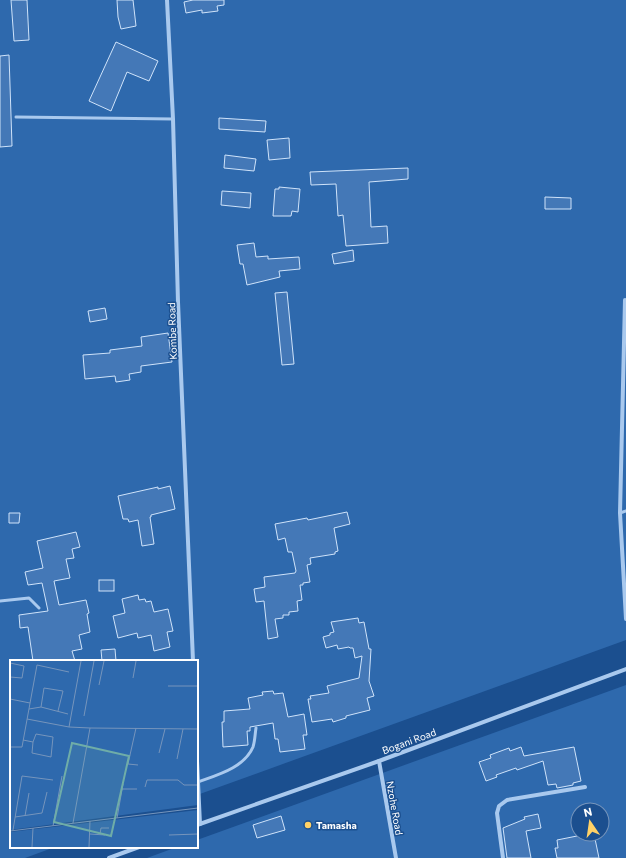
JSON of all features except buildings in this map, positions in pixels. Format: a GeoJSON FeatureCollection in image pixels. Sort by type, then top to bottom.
{"type":"FeatureCollection","features":[{"type":"Feature","properties":{"kind":"street","name":"Kombe Road"},"geometry":{"type":"LineString","coordinates":[[167,0],[173,119],[178,302],[193,660]]}},
{"type":"Feature","properties":{"kind":"street"},"geometry":{"type":"LineString","coordinates":[[625,300],[620,513],[626,619]]}},
{"type":"Feature","properties":{"kind":"street","name":"Bogani Road"},"geometry":{"type":"LineString","coordinates":[[199,825],[379,761],[626,669]]}},
{"type":"Feature","properties":{"kind":"street","name":"Nzohe Road"},"geometry":{"type":"LineString","coordinates":[[379,761],[396,858]]}},
{"type":"Feature","properties":{"kind":"street"},"geometry":{"type":"LineString","coordinates":[[198,782],[199,825]]}},
{"type":"Feature","properties":{"kind":"street"},"geometry":{"type":"LineString","coordinates":[[503,858],[497,813],[499,806],[507,800],[585,787]]}},
{"type":"Feature","properties":{"kind":"street"},"geometry":{"type":"LineString","coordinates":[[109,858],[136,848]]}},
{"type":"Feature","properties":{"kind":"lane"},"geometry":{"type":"LineString","coordinates":[[16,117],[173,119]]}},
{"type":"Feature","properties":{"kind":"lane"},"geometry":{"type":"LineString","coordinates":[[620,513],[626,511]]}},
{"type":"Feature","properties":{"kind":"lane"},"geometry":{"type":"LineString","coordinates":[[0,602],[29,598],[39,608]]}},
{"type":"Feature","properties":{"kind":"lane"},"geometry":{"type":"LineString","coordinates":[[198,782],[230,770],[244,758],[250,752],[253,745],[256,728]]}},
{"type":"Feature","properties":{"kind":"shaded area"},"geometry":{"type":"Polygon","coordinates":[[[0,0],[626,0],[626,640],[198,795],[198,660],[10,660],[10,848],[52,848],[25,858],[0,858],[0,0]]]}},
{"type":"Feature","properties":{"kind":"shaded area"},"geometry":{"type":"Polygon","coordinates":[[[626,685],[626,858],[147,858],[174,848],[198,848],[198,840],[626,685]]]}},
{"type":"Feature","properties":{"kind":"place","name":"Tamasha"},"geometry":{"type":"Point","coordinates":[308,825]}}]}
